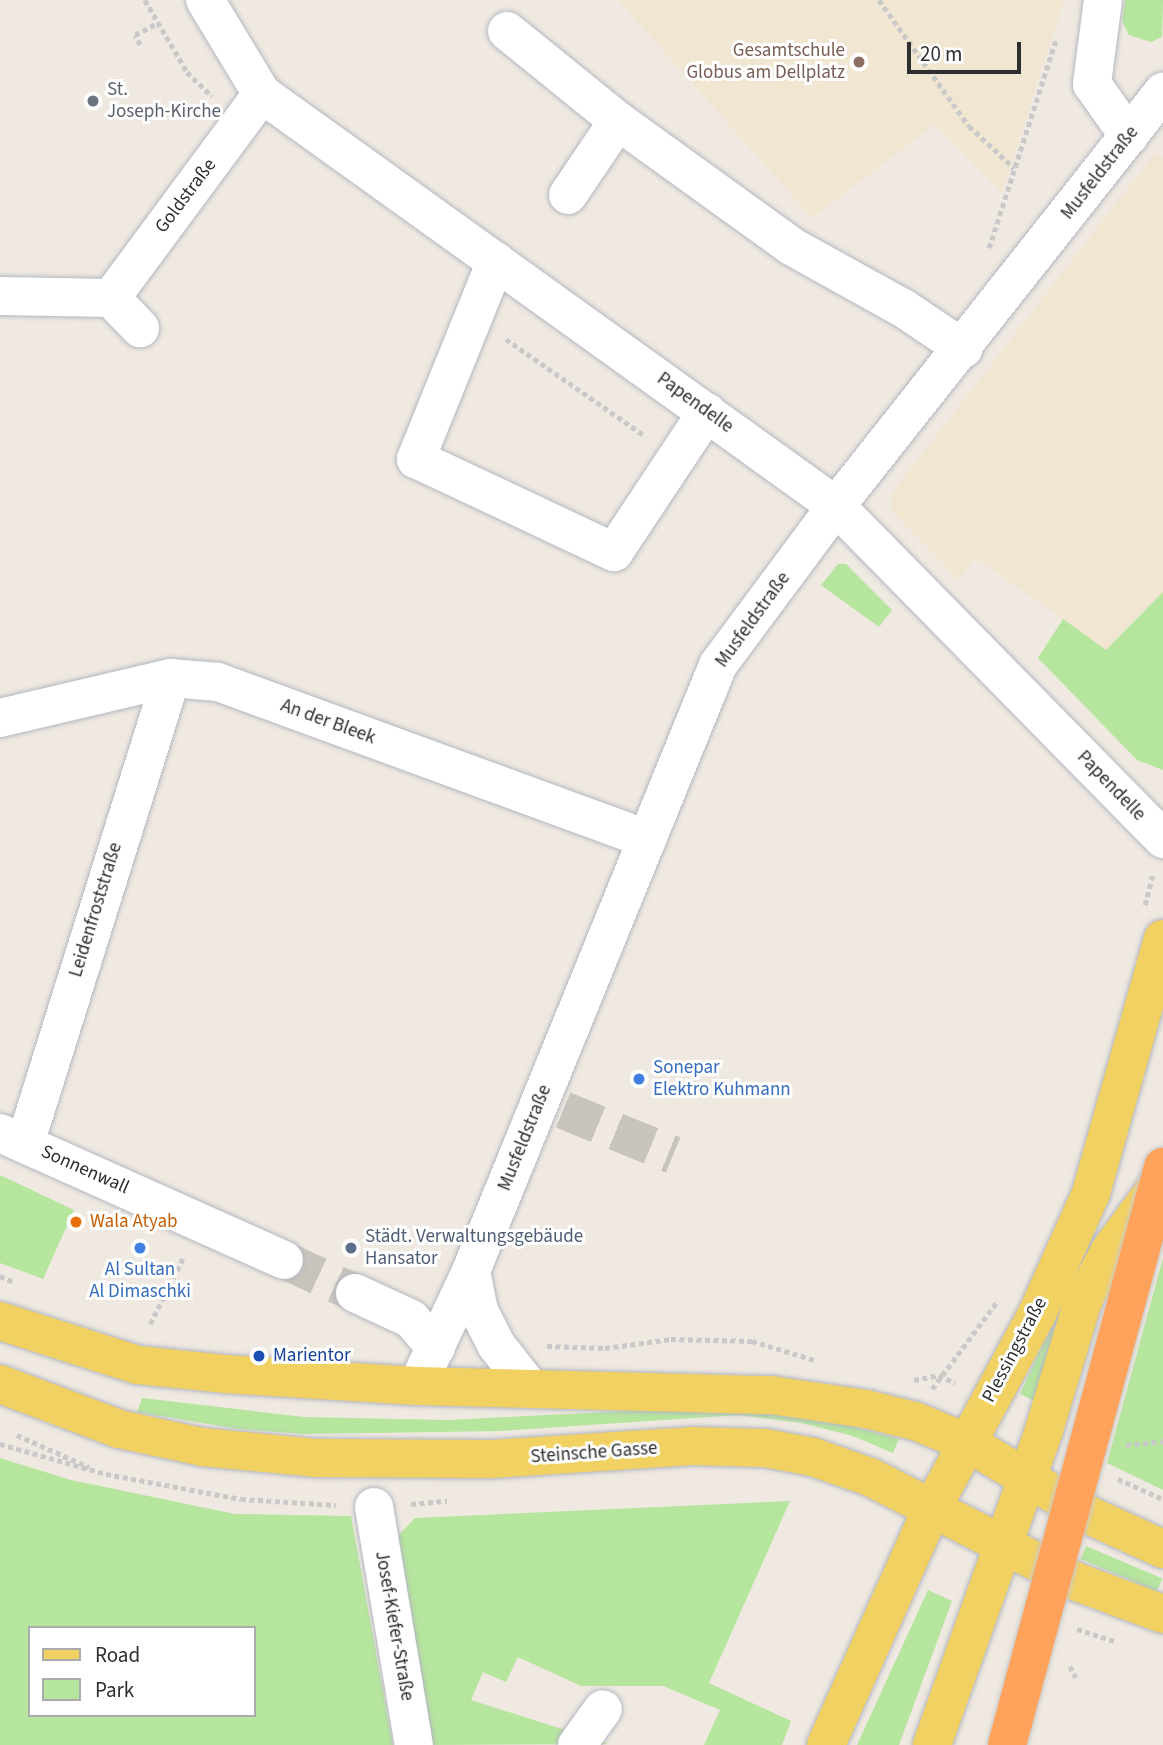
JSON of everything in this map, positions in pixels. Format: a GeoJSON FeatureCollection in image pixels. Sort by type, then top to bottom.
{"type":"FeatureCollection","features":[{"type":"Feature","properties":{"kind":"highway"},"geometry":{"type":"LineString","coordinates":[[1007,1745],[1163,1167]]}},
{"type":"Feature","properties":{"kind":"main road","name":"Plessingstraße"},"geometry":{"type":"LineString","coordinates":[[826,1745],[932,1510],[966,1442],[1037,1314],[1091,1193],[1163,939]]}},
{"type":"Feature","properties":{"kind":"main road","name":"Plessingstraße"},"geometry":{"type":"LineString","coordinates":[[932,1745],[1027,1478],[1083,1301],[1109,1252],[1163,1180]]}},
{"type":"Feature","properties":{"kind":"main road"},"geometry":{"type":"LineString","coordinates":[[0,1321],[138,1365],[302,1381],[771,1395],[866,1409],[915,1422],[966,1442],[1093,1517],[1163,1549]]}},
{"type":"Feature","properties":{"kind":"main road","name":"Steinsche Gasse"},"geometry":{"type":"LineString","coordinates":[[0,1384],[119,1429],[202,1447],[317,1458],[492,1459],[692,1446],[765,1448],[813,1457],[870,1477],[1001,1547],[1077,1582],[1163,1614]]}},
{"type":"Feature","properties":{"kind":"street","name":"Papendelle"},"geometry":{"type":"LineString","coordinates":[[205,0],[262,94],[836,506],[1163,839]]}},
{"type":"Feature","properties":{"kind":"street"},"geometry":{"type":"LineString","coordinates":[[1103,0],[1092,84],[1129,136]]}},
{"type":"Feature","properties":{"kind":"street"},"geometry":{"type":"LineString","coordinates":[[507,31],[618,121],[791,246],[903,308],[964,349]]}},
{"type":"Feature","properties":{"kind":"street","name":"Musfeldstraße"},"geometry":{"type":"LineString","coordinates":[[417,1386],[471,1271],[718,665],[836,506],[964,349],[1163,92]]}},
{"type":"Feature","properties":{"kind":"street","name":"Goldstraße"},"geometry":{"type":"LineString","coordinates":[[0,296],[129,317],[262,94]]}},
{"type":"Feature","properties":{"kind":"street"},"geometry":{"type":"LineString","coordinates":[[568,195],[618,121]]}},
{"type":"Feature","properties":{"kind":"street"},"geometry":{"type":"LineString","coordinates":[[496,261],[416,459],[614,552],[707,412]]}},
{"type":"Feature","properties":{"kind":"street","name":"An der Bleek"},"geometry":{"type":"LineString","coordinates":[[0,718],[171,678],[218,682],[647,839]]}},
{"type":"Feature","properties":{"kind":"street","name":"Leidenfroststraße"},"geometry":{"type":"LineString","coordinates":[[13,1138],[99,899],[171,678]]}},
{"type":"Feature","properties":{"kind":"street","name":"Sonnenwall"},"geometry":{"type":"LineString","coordinates":[[13,1138],[284,1260]]}},
{"type":"Feature","properties":{"kind":"street"},"geometry":{"type":"LineString","coordinates":[[471,1271],[480,1311],[497,1346],[530,1388]]}},
{"type":"Feature","properties":{"kind":"street"},"geometry":{"type":"LineString","coordinates":[[355,1293],[411,1319],[436,1348]]}},
{"type":"Feature","properties":{"kind":"street","name":"Josef-Kiefer-Straße"},"geometry":{"type":"LineString","coordinates":[[374,1507],[414,1745]]}},
{"type":"Feature","properties":{"kind":"street"},"geometry":{"type":"LineString","coordinates":[[577,1745],[603,1709]]}},
{"type":"Feature","properties":{"kind":"path"},"geometry":{"type":"LineString","coordinates":[[879,0],[969,126],[1014,169]]}},
{"type":"Feature","properties":{"kind":"path"},"geometry":{"type":"LineString","coordinates":[[141,45],[135,35],[159,23]]}},
{"type":"Feature","properties":{"kind":"path"},"geometry":{"type":"LineString","coordinates":[[150,1324],[201,1221]]}},
{"type":"Feature","properties":{"kind":"path"},"geometry":{"type":"LineString","coordinates":[[12,1433],[106,1474]]}},
{"type":"Feature","properties":{"kind":"path"},"geometry":{"type":"LineString","coordinates":[[0,1444],[106,1474],[241,1499],[374,1507],[454,1500]]}},
{"type":"Feature","properties":{"kind":"shaded area","name":"Gesamtschule Globus am Dellplatz"},"geometry":{"type":"Polygon","coordinates":[[[618,0],[1064,0],[1002,193],[935,124],[812,218],[618,0]]]}},
{"type":"Feature","properties":{"kind":"shaded area"},"geometry":{"type":"Polygon","coordinates":[[[1155,153],[1163,158],[1163,592],[1106,650],[976,558],[959,580],[891,510],[891,494],[1155,153]]]}},
{"type":"Feature","properties":{"kind":"green space"},"geometry":{"type":"Polygon","coordinates":[[[1125,0],[1163,0],[1162,37],[1151,42],[1129,35],[1122,21],[1125,0]]]}},
{"type":"Feature","properties":{"kind":"green space"},"geometry":{"type":"Polygon","coordinates":[[[838,564],[846,564],[892,610],[879,627],[821,585],[838,564]]]}},
{"type":"Feature","properties":{"kind":"green space"},"geometry":{"type":"Polygon","coordinates":[[[1163,592],[1163,770],[1137,760],[1038,658],[1063,619],[1106,650],[1163,592]]]}},
{"type":"Feature","properties":{"kind":"green space"},"geometry":{"type":"Polygon","coordinates":[[[0,1175],[74,1210],[43,1279],[0,1263],[0,1175]]]}},
{"type":"Feature","properties":{"kind":"green space"},"geometry":{"type":"Polygon","coordinates":[[[1163,1258],[1163,1490],[1107,1463],[1163,1258]]]}},
{"type":"Feature","properties":{"kind":"green space"},"geometry":{"type":"Polygon","coordinates":[[[1080,1264],[1087,1268],[1039,1403],[1020,1394],[1080,1264]]]}},
{"type":"Feature","properties":{"kind":"green space"},"geometry":{"type":"Polygon","coordinates":[[[142,1398],[304,1417],[448,1420],[665,1409],[809,1415],[899,1439],[893,1453],[853,1436],[802,1423],[739,1415],[502,1431],[304,1434],[238,1429],[137,1412],[142,1398]]]}},
{"type":"Feature","properties":{"kind":"green space"},"geometry":{"type":"Polygon","coordinates":[[[0,1458],[71,1480],[235,1514],[351,1516],[393,1745],[0,1745],[0,1458]]]}},
{"type":"Feature","properties":{"kind":"green space"},"geometry":{"type":"Polygon","coordinates":[[[790,1501],[709,1683],[791,1721],[782,1745],[704,1745],[720,1710],[663,1686],[581,1686],[518,1657],[506,1682],[483,1672],[471,1700],[609,1744],[432,1745],[396,1538],[415,1518],[790,1501]]]}},
{"type":"Feature","properties":{"kind":"green space"},"geometry":{"type":"Polygon","coordinates":[[[1086,1546],[1162,1578],[1157,1591],[1081,1559],[1086,1546]]]}},
{"type":"Feature","properties":{"kind":"green space"},"geometry":{"type":"Polygon","coordinates":[[[928,1590],[952,1601],[899,1745],[857,1745],[928,1590]]]}},
{"type":"Feature","properties":{"kind":"tunnel"},"geometry":{"type":"LineString","coordinates":[[563,1110],[673,1155]]}},
{"type":"Feature","properties":{"kind":"tunnel"},"geometry":{"type":"LineString","coordinates":[[284,1260],[355,1293]]}},
{"type":"Feature","properties":{"kind":"place","name":"Gesamtschule Globus am Dellplatz"},"geometry":{"type":"Point","coordinates":[859,62]}},
{"type":"Feature","properties":{"kind":"place","name":"St. Joseph-Kirche"},"geometry":{"type":"Point","coordinates":[93,101]}},
{"type":"Feature","properties":{"kind":"place","name":"Sonepar Elektro Kuhmann"},"geometry":{"type":"Point","coordinates":[639,1079]}},
{"type":"Feature","properties":{"kind":"place","name":"Wala Atyab"},"geometry":{"type":"Point","coordinates":[76,1222]}},
{"type":"Feature","properties":{"kind":"place","name":"Al Sultan Al Dimaschki"},"geometry":{"type":"Point","coordinates":[140,1248]}},
{"type":"Feature","properties":{"kind":"place","name":"Städt. Verwaltungsgebäude Hansator"},"geometry":{"type":"Point","coordinates":[351,1248]}},
{"type":"Feature","properties":{"kind":"place","name":"Marientor"},"geometry":{"type":"Point","coordinates":[259,1356]}}]}
